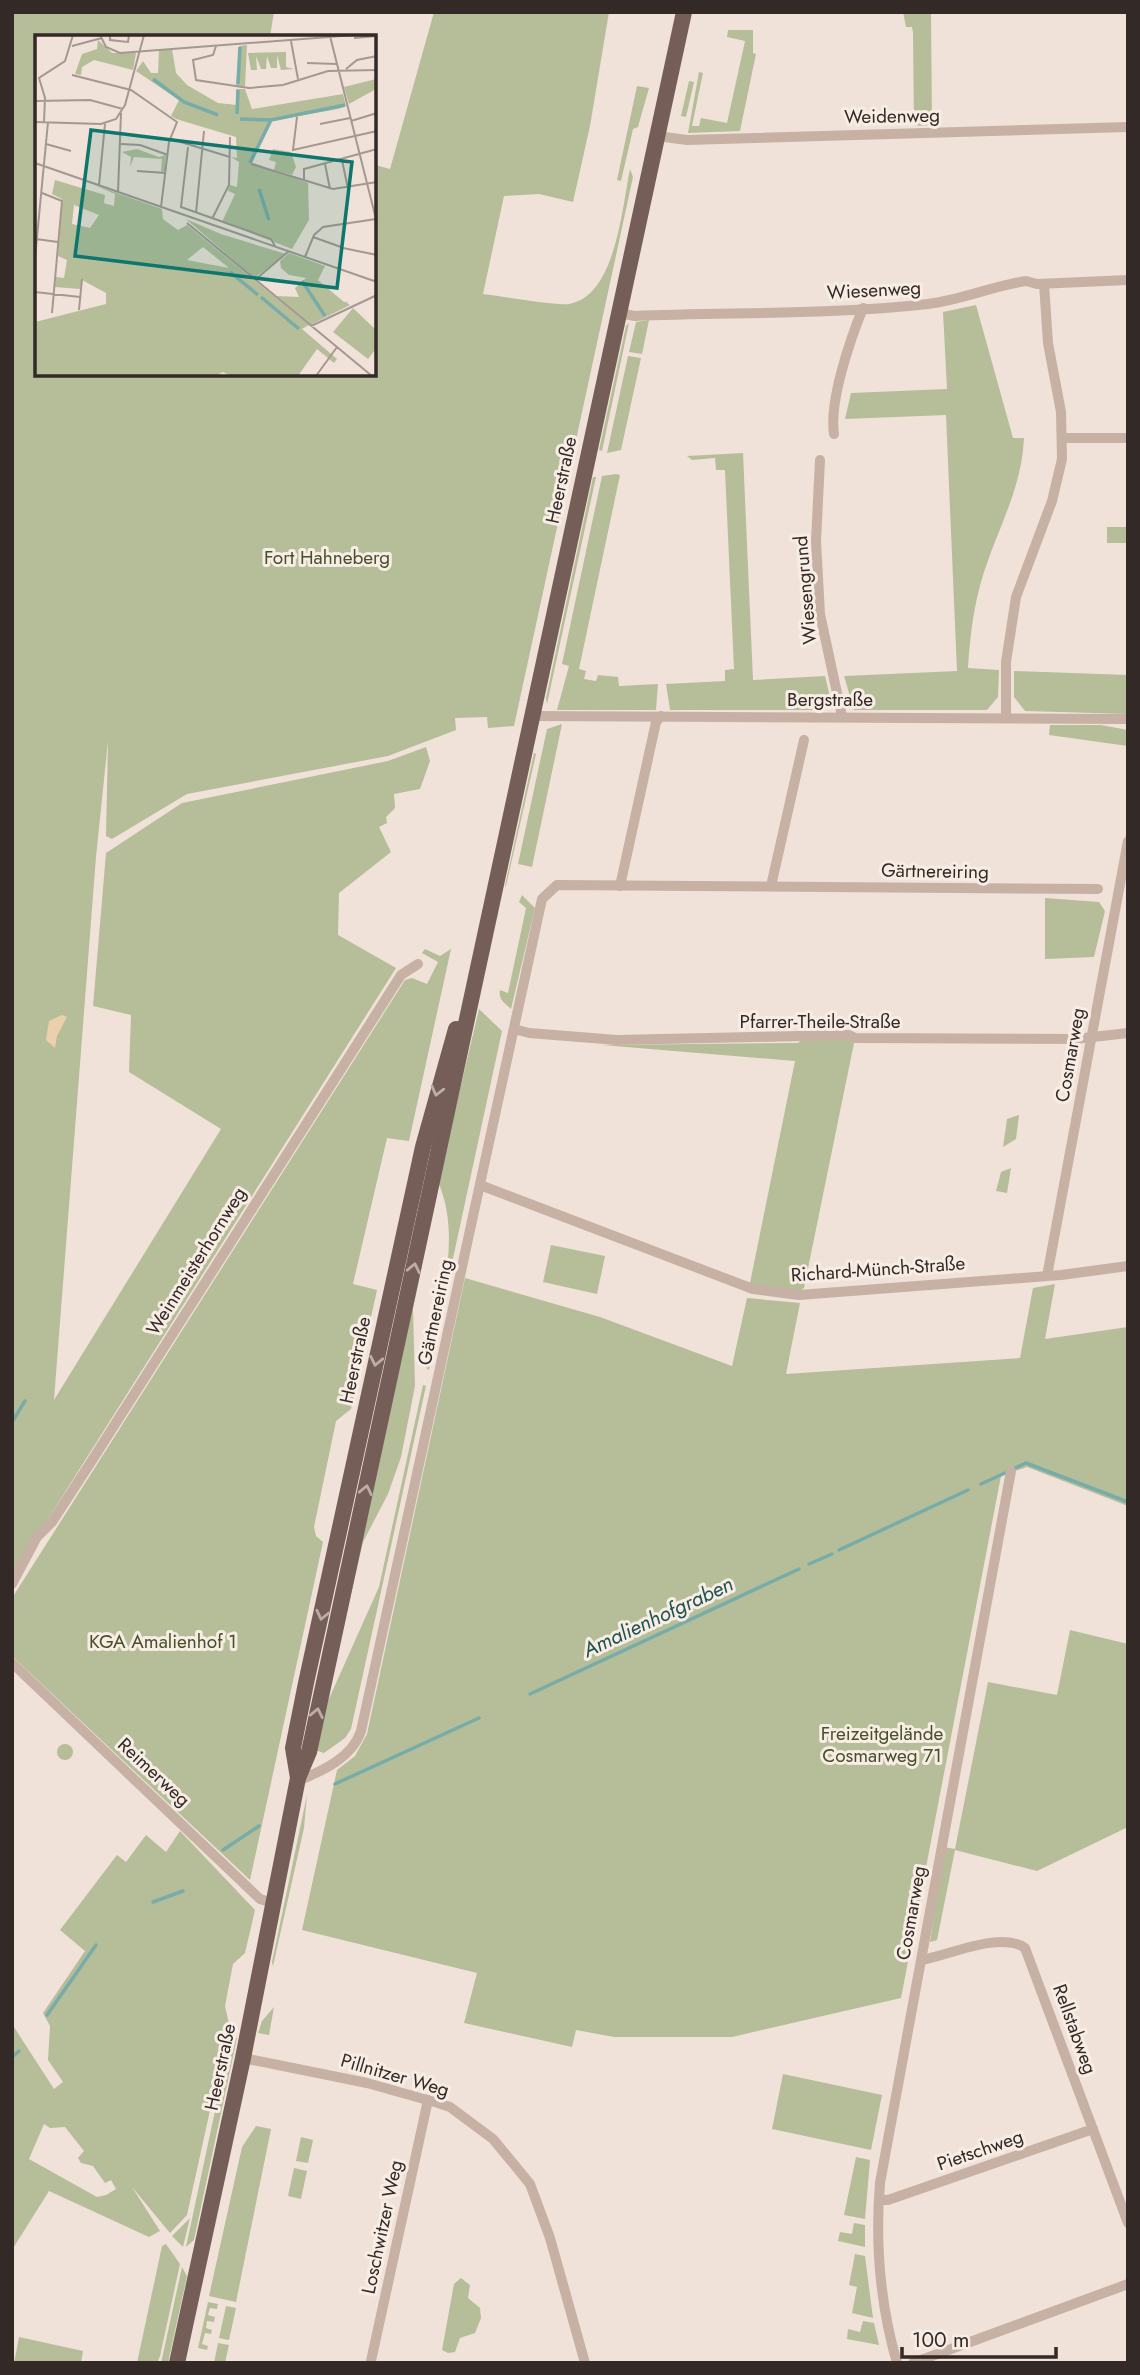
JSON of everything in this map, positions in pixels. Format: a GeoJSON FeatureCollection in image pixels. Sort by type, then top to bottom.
{"type":"FeatureCollection","features":[{"type":"Feature","properties":{"kind":"main road","name":"Heerstraße"},"geometry":{"type":"LineString","coordinates":[[177,2363],[243,2058],[298,1780],[309,1752],[684,12]]}},
{"type":"Feature","properties":{"kind":"street","name":"Weidenweg"},"geometry":{"type":"LineString","coordinates":[[657,136],[687,140],[1128,127]]}},
{"type":"Feature","properties":{"kind":"street","name":"Wiesenweg"},"geometry":{"type":"LineString","coordinates":[[619,313],[635,316],[863,309],[930,304],[1013,283],[1128,280]]}},
{"type":"Feature","properties":{"kind":"street"},"geometry":{"type":"LineString","coordinates":[[1006,717],[1006,662],[1016,597],[1058,484],[1062,438],[1060,405],[1048,343],[1044,284]]}},
{"type":"Feature","properties":{"kind":"street"},"geometry":{"type":"LineString","coordinates":[[834,434],[832,421],[850,338],[863,309]]}},
{"type":"Feature","properties":{"kind":"street"},"geometry":{"type":"LineString","coordinates":[[1062,438],[1128,438]]}},
{"type":"Feature","properties":{"kind":"street","name":"Wiesengrund"},"geometry":{"type":"LineString","coordinates":[[820,460],[816,541],[820,614],[842,716]]}},
{"type":"Feature","properties":{"kind":"street","name":"Bergstraße"},"geometry":{"type":"LineString","coordinates":[[532,716],[1128,719]]}},
{"type":"Feature","properties":{"kind":"street"},"geometry":{"type":"LineString","coordinates":[[620,886],[656,722],[661,716]]}},
{"type":"Feature","properties":{"kind":"street"},"geometry":{"type":"LineString","coordinates":[[771,886],[804,740]]}},
{"type":"Feature","properties":{"kind":"street","name":"Cosmarweg"},"geometry":{"type":"LineString","coordinates":[[1047,1276],[1128,841]]}},
{"type":"Feature","properties":{"kind":"street","name":"Gärtnereiring"},"geometry":{"type":"LineString","coordinates":[[298,1780],[320,1772],[347,1754],[362,1731],[542,899],[547,892],[557,885],[1098,889]]}},
{"type":"Feature","properties":{"kind":"street","name":"Weinmeisterhornweg"},"geometry":{"type":"LineString","coordinates":[[12,1584],[37,1537],[52,1522],[91,1462],[401,975],[418,964]]}},
{"type":"Feature","properties":{"kind":"street","name":"Pfarrer-Theile-Straße"},"geometry":{"type":"LineString","coordinates":[[514,1029],[529,1033],[617,1041],[814,1035],[1091,1038],[1128,1033]]}},
{"type":"Feature","properties":{"kind":"street","name":"Richard-Münch-Straße"},"geometry":{"type":"LineString","coordinates":[[480,1185],[753,1289],[799,1294],[1047,1276],[1128,1266]]}},
{"type":"Feature","properties":{"kind":"street","name":"Cosmarweg"},"geometry":{"type":"LineString","coordinates":[[897,2363],[880,2277],[879,2200],[884,2157],[1011,1471]]}},
{"type":"Feature","properties":{"kind":"street","name":"Reimerweg"},"geometry":{"type":"LineString","coordinates":[[12,1663],[260,1899],[273,1903]]}},
{"type":"Feature","properties":{"kind":"street","name":"Rellstabweg"},"geometry":{"type":"LineString","coordinates":[[922,1960],[1002,1941],[1017,1942],[1025,1948],[1128,2223]]}},
{"type":"Feature","properties":{"kind":"street","name":"Pillnitzer Weg"},"geometry":{"type":"LineString","coordinates":[[243,2058],[358,2081],[428,2100],[450,2107],[480,2129],[506,2154],[530,2184],[550,2238],[585,2363]]}},
{"type":"Feature","properties":{"kind":"street","name":"Loschwitzer Weg"},"geometry":{"type":"LineString","coordinates":[[371,2361],[428,2100]]}},
{"type":"Feature","properties":{"kind":"street","name":"Pietschweg"},"geometry":{"type":"LineString","coordinates":[[879,2200],[888,2200],[1093,2129]]}},
{"type":"Feature","properties":{"kind":"street"},"geometry":{"type":"LineString","coordinates":[[913,2363],[1128,2284]]}},
{"type":"Feature","properties":{"kind":"green space","name":"Fort Hahneberg"},"geometry":{"type":"Polygon","coordinates":[[[12,12],[274,12],[270,35],[35,35],[35,376],[376,376],[376,165],[390,169],[434,12],[609,12],[590,126],[573,202],[539,194],[504,196],[483,294],[562,304],[585,297],[597,285],[607,268],[620,226],[630,169],[633,177],[514,726],[488,728],[487,717],[455,718],[456,730],[388,756],[187,794],[112,839],[106,836],[108,741],[96,857],[54,1400],[221,1129],[129,1072],[131,1015],[93,1006],[106,853],[182,803],[388,761],[426,747],[430,761],[420,789],[394,794],[395,808],[386,817],[387,823],[379,827],[391,852],[339,893],[338,935],[396,968],[12,1576],[12,12]]]}},
{"type":"Feature","properties":{"kind":"green space"},"geometry":{"type":"Polygon","coordinates":[[[903,12],[931,12],[932,125],[914,126],[913,33],[912,27],[906,27],[903,12]]]}},
{"type":"Feature","properties":{"kind":"green space"},"geometry":{"type":"Polygon","coordinates":[[[728,30],[753,30],[753,53],[756,54],[740,131],[688,133],[699,72],[703,73],[692,126],[699,126],[701,118],[727,123],[745,41],[727,37],[728,30]]]}},
{"type":"Feature","properties":{"kind":"green space"},"geometry":{"type":"Polygon","coordinates":[[[689,81],[694,82],[686,117],[681,116],[689,81]]]}},
{"type":"Feature","properties":{"kind":"green space"},"geometry":{"type":"Polygon","coordinates":[[[637,86],[649,88],[638,127],[633,129],[621,181],[617,180],[637,86]]]}},
{"type":"Feature","properties":{"kind":"green space"},"geometry":{"type":"Polygon","coordinates":[[[976,305],[1013,438],[1024,438],[1014,490],[981,584],[970,643],[968,668],[999,670],[998,697],[987,710],[854,710],[844,676],[957,671],[946,415],[845,419],[851,393],[947,389],[943,312],[976,305]]]}},
{"type":"Feature","properties":{"kind":"green space"},"geometry":{"type":"Polygon","coordinates":[[[649,320],[642,354],[629,352],[636,322],[649,320]]]}},
{"type":"Feature","properties":{"kind":"green space"},"geometry":{"type":"Polygon","coordinates":[[[629,323],[602,451],[599,450],[626,326],[629,323]]]}},
{"type":"Feature","properties":{"kind":"green space"},"geometry":{"type":"Polygon","coordinates":[[[628,356],[641,358],[621,450],[607,453],[628,356]]]}},
{"type":"Feature","properties":{"kind":"green space"},"geometry":{"type":"Polygon","coordinates":[[[743,453],[753,680],[825,676],[831,701],[823,710],[670,710],[666,684],[725,681],[725,670],[734,669],[725,470],[716,470],[715,458],[692,460],[687,456],[743,453]]]}},
{"type":"Feature","properties":{"kind":"green space"},"geometry":{"type":"Polygon","coordinates":[[[620,475],[579,669],[586,671],[584,679],[596,681],[598,675],[618,677],[619,686],[658,684],[656,710],[557,710],[569,666],[562,664],[602,476],[620,475]]]}},
{"type":"Feature","properties":{"kind":"green space"},"geometry":{"type":"Polygon","coordinates":[[[593,477],[596,477],[547,704],[546,698],[593,477]]]}},
{"type":"Feature","properties":{"kind":"green space"},"geometry":{"type":"Polygon","coordinates":[[[1107,527],[1128,527],[1128,543],[1107,543],[1107,527]]]}},
{"type":"Feature","properties":{"kind":"green space"},"geometry":{"type":"Polygon","coordinates":[[[1014,671],[1128,675],[1128,714],[1025,711],[1014,697],[1014,671]]]}},
{"type":"Feature","properties":{"kind":"green space"},"geometry":{"type":"Polygon","coordinates":[[[562,724],[532,867],[518,864],[547,729],[562,724]]]}},
{"type":"Feature","properties":{"kind":"green space"},"geometry":{"type":"Polygon","coordinates":[[[1050,725],[1101,725],[1128,730],[1128,746],[1049,735],[1050,725]]]}},
{"type":"Feature","properties":{"kind":"green space"},"geometry":{"type":"Polygon","coordinates":[[[534,753],[536,754],[505,886],[534,753]]]}},
{"type":"Feature","properties":{"kind":"green space"},"geometry":{"type":"Polygon","coordinates":[[[522,895],[535,908],[511,1009],[500,996],[500,990],[508,993],[526,908],[519,902],[522,895]]]}},
{"type":"Feature","properties":{"kind":"green space"},"geometry":{"type":"Polygon","coordinates":[[[1045,898],[1099,902],[1105,911],[1094,957],[1045,959],[1045,898]]]}},
{"type":"Feature","properties":{"kind":"green space","name":"KGA Amalienhof 1"},"geometry":{"type":"Polygon","coordinates":[[[425,949],[440,956],[451,949],[409,1141],[387,1138],[353,1284],[377,1290],[351,1409],[336,1421],[314,1527],[316,1536],[323,1542],[250,1880],[12,1656],[12,1598],[405,980],[412,978],[427,984],[438,962],[422,953],[425,949]]]}},
{"type":"Feature","properties":{"kind":"green space"},"geometry":{"type":"Polygon","coordinates":[[[479,1009],[502,1031],[429,1370],[426,1368],[442,1299],[449,1250],[445,1203],[438,1182],[479,1009]]]}},
{"type":"Feature","properties":{"kind":"green space"},"geometry":{"type":"Polygon","coordinates":[[[851,1039],[854,1043],[804,1288],[800,1291],[752,1286],[750,1283],[795,1061],[602,1045],[798,1043],[802,1040],[851,1039]]]}},
{"type":"Feature","properties":{"kind":"green space"},"geometry":{"type":"Polygon","coordinates":[[[1019,1115],[1016,1139],[1003,1147],[1007,1119],[1019,1115]]]}},
{"type":"Feature","properties":{"kind":"green space"},"geometry":{"type":"Polygon","coordinates":[[[1011,1168],[1007,1193],[996,1191],[1001,1172],[1011,1168]]]}},
{"type":"Feature","properties":{"kind":"green space"},"geometry":{"type":"Polygon","coordinates":[[[435,1203],[413,1308],[415,1386],[401,1457],[388,1494],[363,1542],[338,1651],[435,1203]]]}},
{"type":"Feature","properties":{"kind":"green space"},"geometry":{"type":"Polygon","coordinates":[[[551,1245],[605,1256],[597,1294],[543,1282],[551,1245]]]}},
{"type":"Feature","properties":{"kind":"green space","name":"Freizeitgelände Cosmarweg 71"},"geometry":{"type":"Polygon","coordinates":[[[465,1278],[600,1317],[732,1366],[747,1298],[800,1303],[786,1374],[1020,1358],[1033,1288],[1055,1284],[1045,1339],[1128,1327],[1128,1506],[1027,1467],[1001,1476],[901,1998],[732,2037],[614,2037],[576,2030],[572,2047],[464,2023],[477,1973],[302,1930],[337,1770],[355,1756],[367,1734],[465,1278]]]}},
{"type":"Feature","properties":{"kind":"green space"},"geometry":{"type":"Polygon","coordinates":[[[423,1385],[426,1386],[351,1729],[345,1738],[324,1753],[315,1750],[328,1701],[379,1587],[423,1385]]]}},
{"type":"Feature","properties":{"kind":"green space"},"geometry":{"type":"Polygon","coordinates":[[[1070,1630],[1128,1644],[1128,1827],[1037,1871],[955,1850],[937,1940],[930,1942],[944,1847],[955,1849],[988,1682],[1057,1695],[1070,1630]]]}},
{"type":"Feature","properties":{"kind":"green space"},"geometry":{"type":"Polygon","coordinates":[[[65,1744],[71,1746],[71,1758],[65,1760],[59,1758],[57,1752],[59,1746],[65,1744]]]}},
{"type":"Feature","properties":{"kind":"green space"},"geometry":{"type":"Polygon","coordinates":[[[307,1795],[304,1828],[273,1966],[272,1962],[307,1795]]]}},
{"type":"Feature","properties":{"kind":"green space"},"geometry":{"type":"Polygon","coordinates":[[[180,1831],[255,1910],[245,1953],[233,1964],[225,2006],[229,2024],[187,2215],[170,2233],[132,2187],[160,2231],[149,2237],[49,2191],[12,2250],[12,2024],[54,2089],[63,2082],[48,2060],[50,2026],[43,2013],[85,1951],[60,1930],[117,1855],[126,1862],[146,1835],[166,1852],[180,1831]],[[44,2124],[29,2159],[97,2197],[116,2189],[111,2180],[105,2183],[93,2166],[81,2163],[78,2158],[84,2151],[65,2127],[50,2128],[44,2124]]]}},
{"type":"Feature","properties":{"kind":"green space"},"geometry":{"type":"Polygon","coordinates":[[[274,2007],[269,2035],[258,2033],[262,2021],[274,2007]]]}},
{"type":"Feature","properties":{"kind":"green space"},"geometry":{"type":"Polygon","coordinates":[[[231,2036],[237,2038],[194,2240],[186,2247],[231,2036]]]}},
{"type":"Feature","properties":{"kind":"green space"},"geometry":{"type":"Polygon","coordinates":[[[783,2074],[882,2095],[871,2150],[772,2129],[783,2074]]]}},
{"type":"Feature","properties":{"kind":"green space"},"geometry":{"type":"Polygon","coordinates":[[[256,2126],[271,2129],[236,2302],[209,2296],[242,2147],[256,2126]]]}},
{"type":"Feature","properties":{"kind":"green space"},"geometry":{"type":"Polygon","coordinates":[[[301,2137],[313,2140],[308,2163],[296,2161],[301,2137]]]}},
{"type":"Feature","properties":{"kind":"green space"},"geometry":{"type":"Polygon","coordinates":[[[856,2157],[870,2160],[865,2219],[844,2215],[856,2157]]]}},
{"type":"Feature","properties":{"kind":"green space"},"geometry":{"type":"Polygon","coordinates":[[[294,2168],[307,2171],[301,2199],[288,2196],[294,2168]]]}},
{"type":"Feature","properties":{"kind":"green space"},"geometry":{"type":"Polygon","coordinates":[[[190,2218],[183,2247],[172,2236],[190,2218]]]}},
{"type":"Feature","properties":{"kind":"green space"},"geometry":{"type":"Polygon","coordinates":[[[854,2223],[865,2225],[865,2247],[838,2241],[840,2232],[852,2234],[854,2223]]]}},
{"type":"Feature","properties":{"kind":"green space"},"geometry":{"type":"Polygon","coordinates":[[[166,2244],[180,2264],[160,2356],[157,2363],[137,2363],[162,2246],[166,2244]]]}},
{"type":"Feature","properties":{"kind":"green space"},"geometry":{"type":"Polygon","coordinates":[[[855,2254],[865,2256],[873,2318],[852,2313],[857,2287],[849,2285],[855,2254]]]}},
{"type":"Feature","properties":{"kind":"green space"},"geometry":{"type":"Polygon","coordinates":[[[182,2267],[187,2276],[168,2363],[161,2363],[182,2267]]]}},
{"type":"Feature","properties":{"kind":"green space"},"geometry":{"type":"Polygon","coordinates":[[[461,2278],[470,2285],[468,2298],[480,2308],[481,2318],[475,2333],[460,2338],[455,2352],[448,2353],[442,2350],[454,2284],[461,2278]]]}},
{"type":"Feature","properties":{"kind":"green space"},"geometry":{"type":"Polygon","coordinates":[[[208,2302],[218,2304],[217,2309],[210,2308],[208,2315],[215,2317],[214,2322],[207,2321],[206,2328],[212,2330],[211,2334],[205,2333],[202,2344],[208,2346],[207,2350],[198,2348],[208,2302]]]}},
{"type":"Feature","properties":{"kind":"green space"},"geometry":{"type":"Polygon","coordinates":[[[226,2306],[236,2308],[229,2340],[219,2338],[226,2306]]]}},
{"type":"Feature","properties":{"kind":"green space"},"geometry":{"type":"Polygon","coordinates":[[[863,2321],[874,2323],[879,2345],[847,2339],[848,2329],[860,2332],[863,2321]]]}},
{"type":"Feature","properties":{"kind":"green space"},"geometry":{"type":"Polygon","coordinates":[[[19,2337],[83,2351],[81,2363],[14,2363],[19,2337]]]}},
{"type":"Feature","properties":{"kind":"green space"},"geometry":{"type":"Polygon","coordinates":[[[218,2343],[229,2345],[225,2363],[214,2363],[218,2343]]]}},
{"type":"Feature","properties":{"kind":"sand"},"geometry":{"type":"Polygon","coordinates":[[[62,1015],[67,1017],[57,1036],[55,1048],[46,1040],[49,1021],[62,1015]]]}},
{"type":"Feature","properties":{"kind":"waterway"},"geometry":{"type":"LineString","coordinates":[[12,1422],[25,1401]]}},
{"type":"Feature","properties":{"kind":"waterway","name":"Amalienhofgraben"},"geometry":{"type":"LineString","coordinates":[[1015,1468],[1026,1463],[1128,1502]]}},
{"type":"Feature","properties":{"kind":"waterway","name":"Amalienhofgraben"},"geometry":{"type":"LineString","coordinates":[[981,1484],[1005,1473]]}},
{"type":"Feature","properties":{"kind":"waterway","name":"Amalienhofgraben"},"geometry":{"type":"LineString","coordinates":[[839,1550],[968,1490]]}},
{"type":"Feature","properties":{"kind":"waterway","name":"Amalienhofgraben"},"geometry":{"type":"LineString","coordinates":[[809,1564],[832,1554]]}},
{"type":"Feature","properties":{"kind":"waterway","name":"Amalienhofgraben"},"geometry":{"type":"LineString","coordinates":[[530,1694],[799,1569]]}},
{"type":"Feature","properties":{"kind":"waterway","name":"Amalienhofgraben"},"geometry":{"type":"LineString","coordinates":[[335,1784],[479,1718]]}},
{"type":"Feature","properties":{"kind":"waterway","name":"Amalienhofgraben"},"geometry":{"type":"LineString","coordinates":[[223,1850],[259,1826]]}},
{"type":"Feature","properties":{"kind":"waterway","name":"Amalienhofgraben"},"geometry":{"type":"LineString","coordinates":[[153,1902],[183,1891]]}},
{"type":"Feature","properties":{"kind":"waterway","name":"Amalienhofgraben"},"geometry":{"type":"LineString","coordinates":[[47,2015],[96,1945]]}},
{"type":"Feature","properties":{"kind":"waterway","name":"Amalienhofgraben"},"geometry":{"type":"LineString","coordinates":[[12,2057],[19,2051]]}}]}
